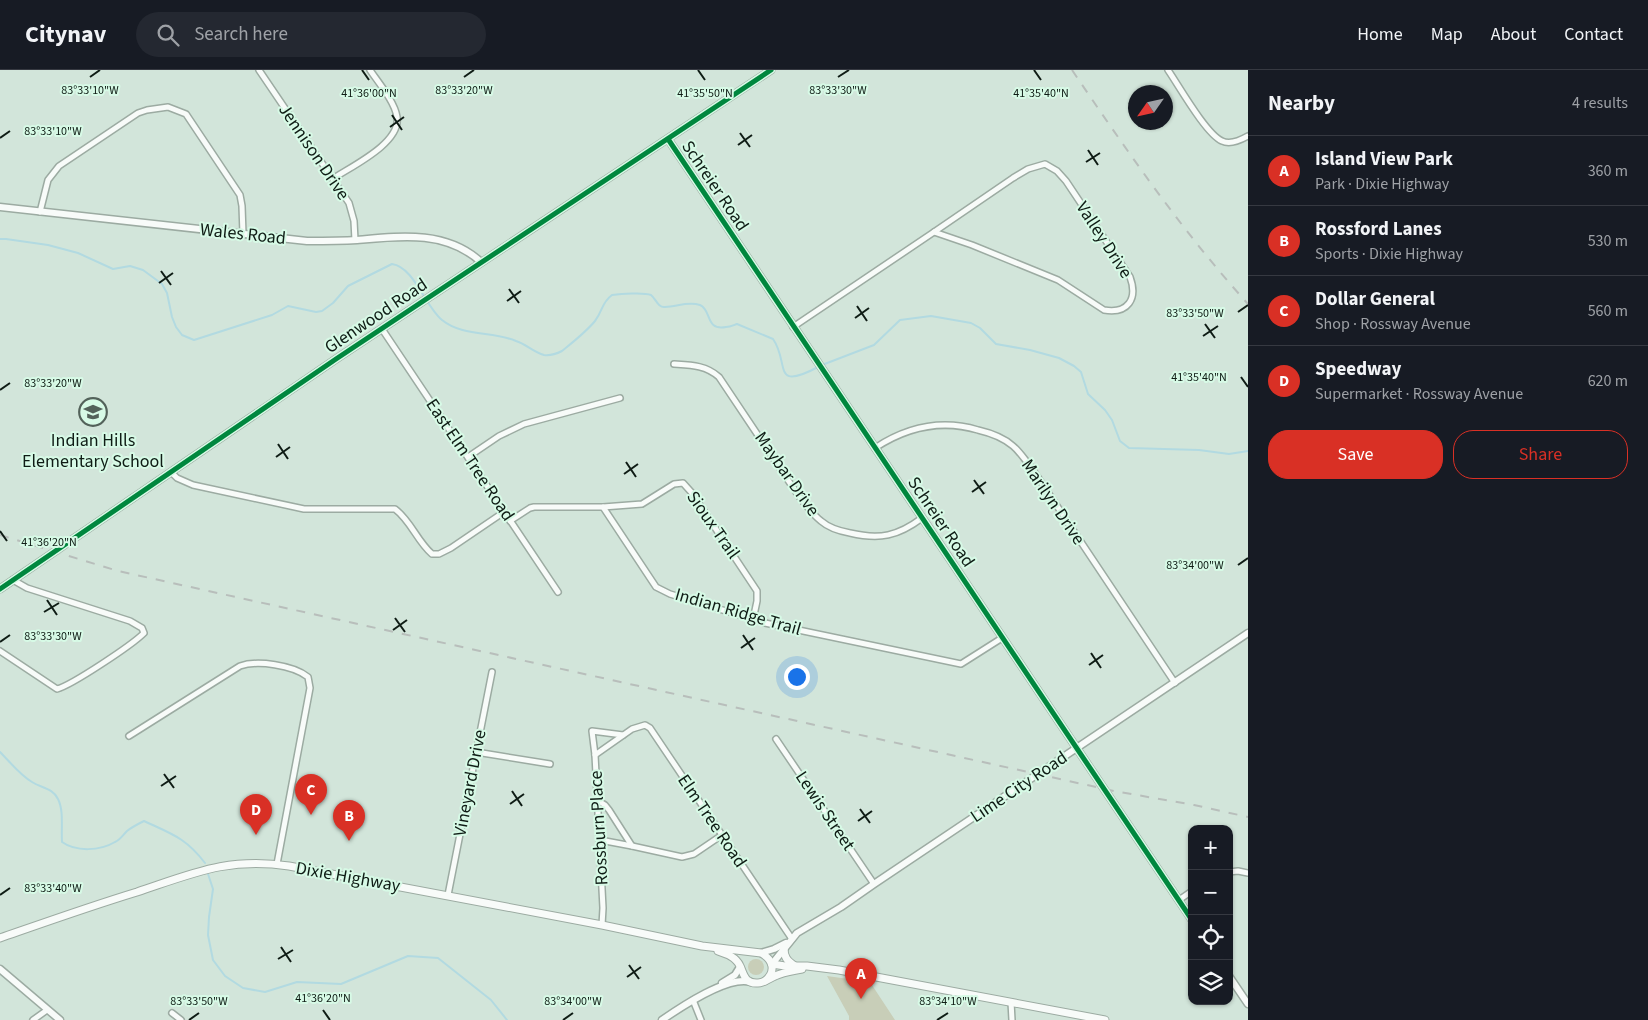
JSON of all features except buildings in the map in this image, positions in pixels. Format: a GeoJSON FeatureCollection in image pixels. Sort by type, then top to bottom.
{"type":"FeatureCollection","features":[{"type":"Feature","properties":{"kind":"main road","name":"Dixie Highway"},"geometry":{"type":"LineString","coordinates":[[0,938],[192,872],[227,864],[241,863],[278,864],[602,924],[702,946],[759,952]]}},
{"type":"Feature","properties":{"kind":"main road"},"geometry":{"type":"LineString","coordinates":[[789,942],[785,958],[795,966]]}},
{"type":"Feature","properties":{"kind":"main road","name":"Dixie Highway"},"geometry":{"type":"LineString","coordinates":[[702,946],[730,956],[740,966],[743,976],[750,982]]}},
{"type":"Feature","properties":{"kind":"main road"},"geometry":{"type":"LineString","coordinates":[[740,966],[746,956],[759,952],[768,958],[772,964],[771,974],[765,981]]}},
{"type":"Feature","properties":{"kind":"main road"},"geometry":{"type":"LineString","coordinates":[[772,964],[845,971],[1105,1020]]}},
{"type":"Feature","properties":{"kind":"main road"},"geometry":{"type":"LineString","coordinates":[[750,982],[760,983],[774,976],[795,970],[822,968]]}},
{"type":"Feature","properties":{"kind":"street","name":"Jennison Drive"},"geometry":{"type":"LineString","coordinates":[[260,70],[349,203],[354,221],[355,240]]}},
{"type":"Feature","properties":{"kind":"street"},"geometry":{"type":"LineString","coordinates":[[334,178],[382,146],[392,137],[396,129],[396,113],[370,70]]}},
{"type":"Feature","properties":{"kind":"street","name":"Glenwood Road"},"geometry":{"type":"LineString","coordinates":[[0,589],[436,292],[771,70]]}},
{"type":"Feature","properties":{"kind":"street"},"geometry":{"type":"LineString","coordinates":[[1168,70],[1212,134],[1223,142],[1231,142],[1248,136]]}},
{"type":"Feature","properties":{"kind":"street"},"geometry":{"type":"LineString","coordinates":[[40,212],[48,180],[59,166],[138,113],[168,107],[186,114],[240,195],[244,234]]}},
{"type":"Feature","properties":{"kind":"street","name":"Schreier Road"},"geometry":{"type":"LineString","coordinates":[[668,139],[1188,915]]}},
{"type":"Feature","properties":{"kind":"street","name":"Valley Drive"},"geometry":{"type":"LineString","coordinates":[[793,326],[1013,178],[1028,169],[1045,164],[1057,171],[1066,181],[1123,265],[1133,286],[1132,299],[1126,307],[1121,309],[1104,310],[1058,280],[972,245],[934,232]]}},
{"type":"Feature","properties":{"kind":"street","name":"Wales Road"},"geometry":{"type":"LineString","coordinates":[[0,207],[307,241],[421,236],[443,241],[464,250],[481,262]]}},
{"type":"Feature","properties":{"kind":"street","name":"East Elm Tree Road"},"geometry":{"type":"LineString","coordinates":[[382,329],[558,592]]}},
{"type":"Feature","properties":{"kind":"street","name":"Maybar Drive"},"geometry":{"type":"LineString","coordinates":[[674,364],[695,365],[712,371],[719,377],[798,495],[809,510],[822,522],[843,532],[885,537],[903,531],[922,518]]}},
{"type":"Feature","properties":{"kind":"street"},"geometry":{"type":"LineString","coordinates":[[468,457],[499,436],[524,424],[620,398]]}},
{"type":"Feature","properties":{"kind":"street","name":"Marilyn Drive"},"geometry":{"type":"LineString","coordinates":[[875,448],[913,429],[945,424],[959,425],[986,432],[1014,446],[1031,467],[1175,683]]}},
{"type":"Feature","properties":{"kind":"street"},"geometry":{"type":"LineString","coordinates":[[171,472],[188,484],[304,509],[395,509],[402,514],[422,544],[432,554],[439,554],[451,548],[504,512]]}},
{"type":"Feature","properties":{"kind":"street","name":"Sioux Trail"},"geometry":{"type":"LineString","coordinates":[[603,507],[642,504],[674,484],[683,483],[698,501],[758,591],[753,620]]}},
{"type":"Feature","properties":{"kind":"street"},"geometry":{"type":"LineString","coordinates":[[510,521],[534,507],[603,507]]}},
{"type":"Feature","properties":{"kind":"street","name":"Indian Ridge Trail"},"geometry":{"type":"LineString","coordinates":[[603,507],[656,587],[670,594],[753,620],[961,664],[1002,638]]}},
{"type":"Feature","properties":{"kind":"street"},"geometry":{"type":"LineString","coordinates":[[0,651],[57,689],[75,680],[144,633],[142,628],[130,621],[27,588],[13,580]]}},
{"type":"Feature","properties":{"kind":"street","name":"Lime City Road"},"geometry":{"type":"LineString","coordinates":[[772,964],[798,932],[841,907],[1248,633]]}},
{"type":"Feature","properties":{"kind":"street"},"geometry":{"type":"LineString","coordinates":[[129,736],[240,666],[256,663],[269,664],[296,670],[308,677],[310,688],[278,864]]}},
{"type":"Feature","properties":{"kind":"street","name":"Vineyard Drive"},"geometry":{"type":"LineString","coordinates":[[448,895],[492,672]]}},
{"type":"Feature","properties":{"kind":"street","name":"Elm Tree Road"},"geometry":{"type":"LineString","coordinates":[[595,755],[623,735],[641,726],[645,725],[650,728],[722,836],[789,942]]}},
{"type":"Feature","properties":{"kind":"street","name":"Rossburn Place"},"geometry":{"type":"LineString","coordinates":[[602,924],[600,840],[592,731],[623,735]]}},
{"type":"Feature","properties":{"kind":"street","name":"Lewis Street"},"geometry":{"type":"LineString","coordinates":[[776,739],[874,884]]}},
{"type":"Feature","properties":{"kind":"street"},"geometry":{"type":"LineString","coordinates":[[476,752],[550,764]]}},
{"type":"Feature","properties":{"kind":"street"},"geometry":{"type":"LineString","coordinates":[[597,800],[605,804],[632,846]]}},
{"type":"Feature","properties":{"kind":"street"},"geometry":{"type":"LineString","coordinates":[[600,840],[682,857],[694,854],[722,836]]}},
{"type":"Feature","properties":{"kind":"street"},"geometry":{"type":"LineString","coordinates":[[1233,872],[1248,873]]}},
{"type":"Feature","properties":{"kind":"street"},"geometry":{"type":"LineString","coordinates":[[1178,900],[1188,894]]}},
{"type":"Feature","properties":{"kind":"street","name":"Lime City Road"},"geometry":{"type":"LineString","coordinates":[[759,952],[774,950],[789,942]]}},
{"type":"Feature","properties":{"kind":"street"},"geometry":{"type":"LineString","coordinates":[[662,1020],[713,986],[730,979],[740,966]]}},
{"type":"Feature","properties":{"kind":"street"},"geometry":{"type":"LineString","coordinates":[[0,969],[60,1020]]}},
{"type":"Feature","properties":{"kind":"street"},"geometry":{"type":"LineString","coordinates":[[695,999],[730,984],[744,980],[750,982]]}},
{"type":"Feature","properties":{"kind":"street"},"geometry":{"type":"LineString","coordinates":[[1233,982],[1248,1004]]}},
{"type":"Feature","properties":{"kind":"street"},"geometry":{"type":"LineString","coordinates":[[695,999],[701,1020]]}},
{"type":"Feature","properties":{"kind":"street"},"geometry":{"type":"LineString","coordinates":[[1012,1002],[1012,1020]]}},
{"type":"Feature","properties":{"kind":"street"},"geometry":{"type":"LineString","coordinates":[[33,1020],[48,1010]]}},
{"type":"Feature","properties":{"kind":"street"},"geometry":{"type":"LineString","coordinates":[[172,1013],[181,1020]]}},
{"type":"Feature","properties":{"kind":"green space"},"geometry":{"type":"Polygon","coordinates":[[[756,959],[764,967],[756,975],[748,967],[756,959]]]}},
{"type":"Feature","properties":{"kind":"green space"},"geometry":{"type":"Polygon","coordinates":[[[827,976],[870,982],[895,1020],[849,1020],[849,1016],[827,976]]]}},
{"type":"Feature","properties":{"kind":"waterway"},"geometry":{"type":"LineString","coordinates":[[0,239],[48,245],[78,253],[113,269],[130,266],[143,270],[162,284],[167,293],[176,327],[182,335],[194,340],[272,315],[288,306],[316,312],[322,311],[333,303],[348,286],[392,264],[407,272],[436,314],[450,325],[459,329],[520,342],[544,355],[562,351],[579,337],[595,321],[606,301],[612,295],[632,293],[651,295],[663,307],[686,304],[700,305],[704,308],[715,326],[727,327],[737,324],[773,339],[778,348],[784,371],[788,375],[794,377],[818,367]]}},
{"type":"Feature","properties":{"kind":"waterway"},"geometry":{"type":"LineString","coordinates":[[822,365],[874,345],[900,320],[931,316],[971,323],[980,328],[996,344],[1030,350],[1059,358],[1074,366],[1081,372],[1088,394],[1105,410],[1112,420],[1120,441],[1129,448],[1199,450],[1229,454],[1248,451]]}},
{"type":"Feature","properties":{"kind":"waterway"},"geometry":{"type":"LineString","coordinates":[[0,752],[28,779],[56,795],[61,809],[62,842],[81,849],[95,849],[117,841],[129,830],[144,821],[171,833],[185,842],[205,863]]}},
{"type":"Feature","properties":{"kind":"waterway"},"geometry":{"type":"LineString","coordinates":[[208,874],[213,889],[208,935],[213,960],[225,976],[243,988],[265,992],[297,982],[341,984],[408,956],[438,958],[491,1000],[507,1020]]}},
{"type":"Feature","properties":{"kind":"railway"},"geometry":{"type":"LineString","coordinates":[[1072,70],[1134,160],[1178,219],[1248,304]]}},
{"type":"Feature","properties":{"kind":"railway"},"geometry":{"type":"LineString","coordinates":[[0,535],[118,571],[1114,791],[1248,817]]}},
{"type":"Feature","properties":{"kind":"cycle path"},"geometry":{"type":"LineString","coordinates":[[0,589],[336,359],[771,70]]}},
{"type":"Feature","properties":{"kind":"cycle path"},"geometry":{"type":"LineString","coordinates":[[668,139],[1189,915]]}},
{"type":"Feature","properties":{"kind":"place","name":"Indian Hills Elementary School"},"geometry":{"type":"Point","coordinates":[93,412]}},
{"type":"Feature","properties":{"kind":"place","name":"Dollar General"},"geometry":{"type":"Point","coordinates":[311,815]}},
{"type":"Feature","properties":{"kind":"place","name":"Speedway"},"geometry":{"type":"Point","coordinates":[256,835]}},
{"type":"Feature","properties":{"kind":"place","name":"Rossford Lanes"},"geometry":{"type":"Point","coordinates":[349,841]}},
{"type":"Feature","properties":{"kind":"place","name":"Island View Park"},"geometry":{"type":"Point","coordinates":[861,999]}}]}
